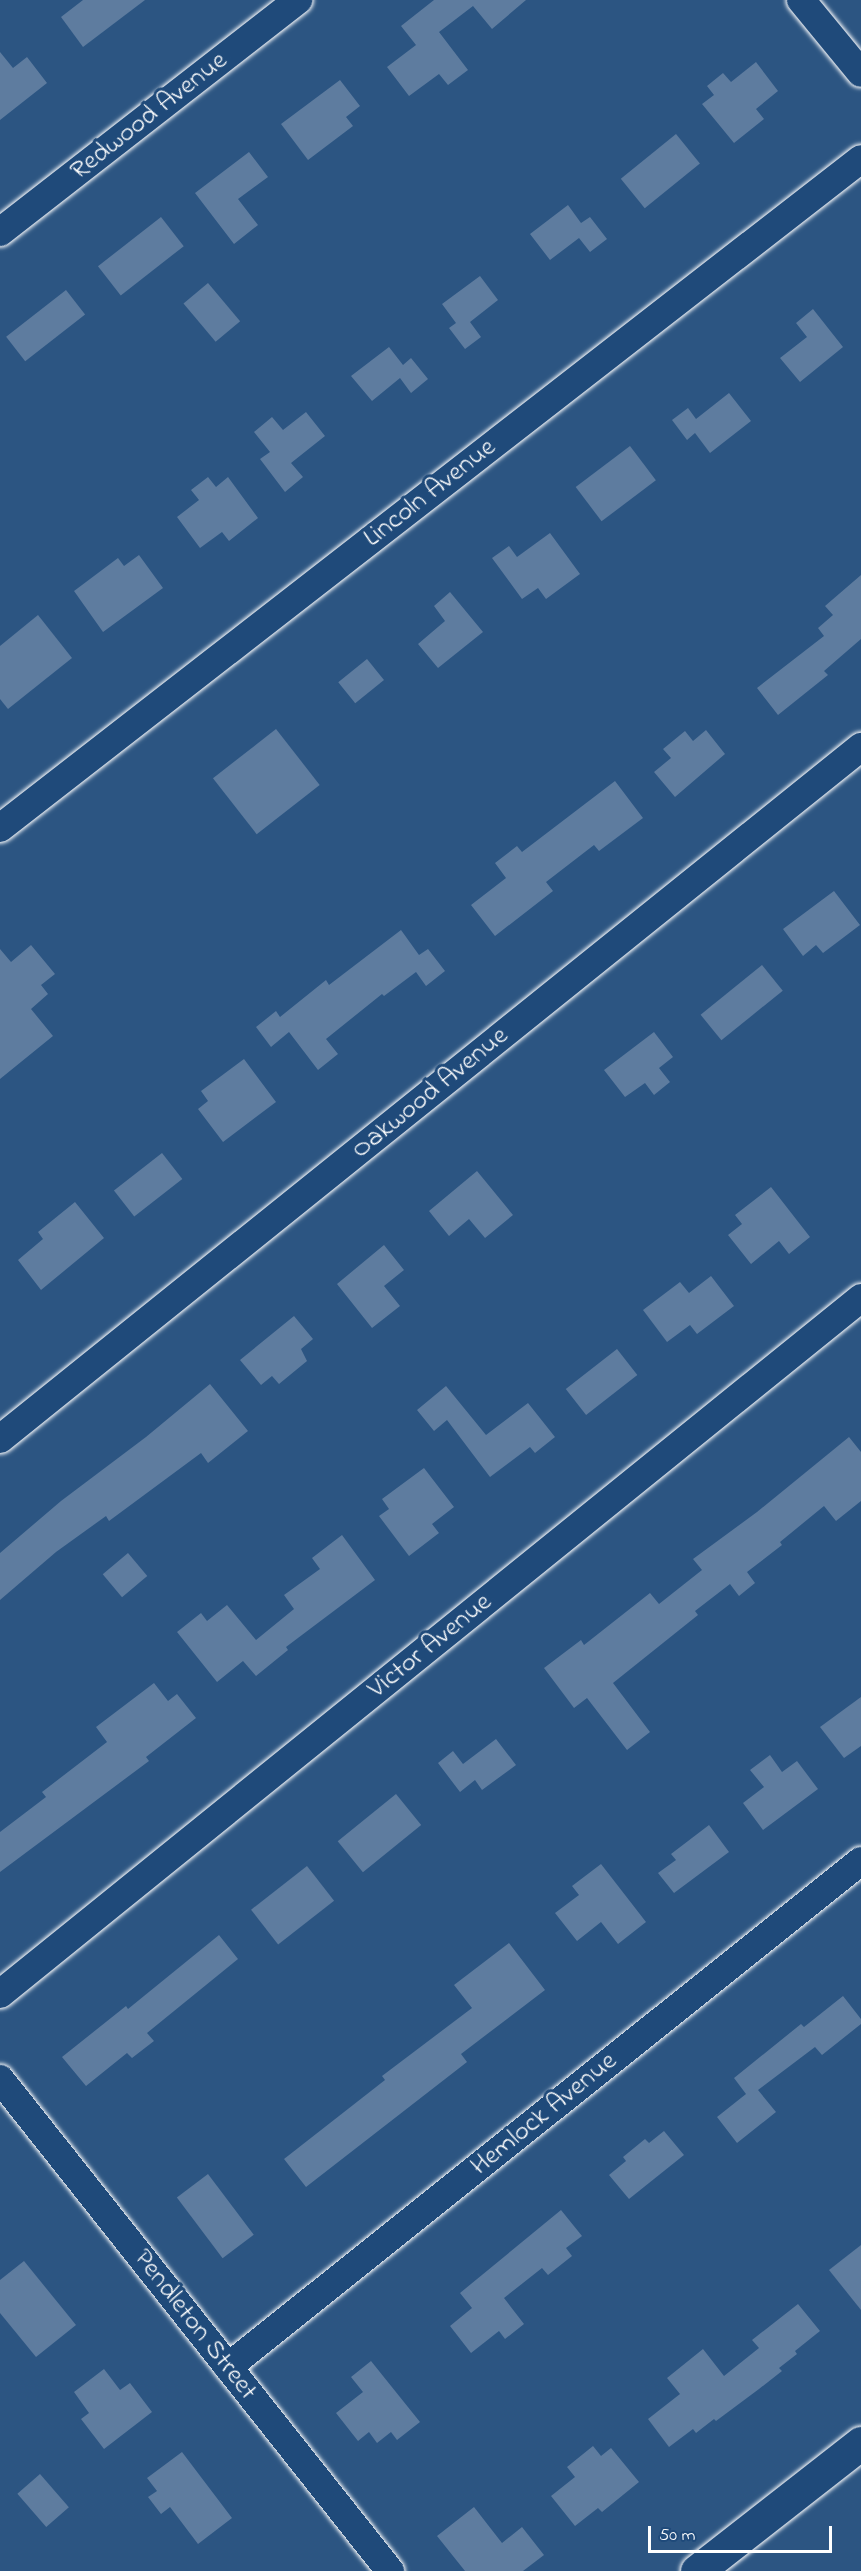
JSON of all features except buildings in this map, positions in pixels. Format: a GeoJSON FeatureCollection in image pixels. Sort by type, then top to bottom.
{"type":"FeatureCollection","features":[{"type":"Feature","properties":{"kind":"street","name":"Redwood Avenue"},"geometry":{"type":"LineString","coordinates":[[0,232],[298,0]]}},
{"type":"Feature","properties":{"kind":"street"},"geometry":{"type":"LineString","coordinates":[[801,0],[861,73]]}},
{"type":"Feature","properties":{"kind":"street","name":"Lincoln Avenue"},"geometry":{"type":"LineString","coordinates":[[0,828],[861,159]]}},
{"type":"Feature","properties":{"kind":"street","name":"Oakwood Avenue"},"geometry":{"type":"LineString","coordinates":[[0,1439],[861,747]]}},
{"type":"Feature","properties":{"kind":"street","name":"Victor Avenue"},"geometry":{"type":"LineString","coordinates":[[0,1994],[861,1298]]}},
{"type":"Feature","properties":{"kind":"street","name":"Hemlock Avenue"},"geometry":{"type":"LineString","coordinates":[[228,2367],[861,1862]]}},
{"type":"Feature","properties":{"kind":"street","name":"Pendleton Street"},"geometry":{"type":"LineString","coordinates":[[0,2079],[390,2571]]}},
{"type":"Feature","properties":{"kind":"street"},"geometry":{"type":"LineString","coordinates":[[697,2571],[861,2443]]}}]}
